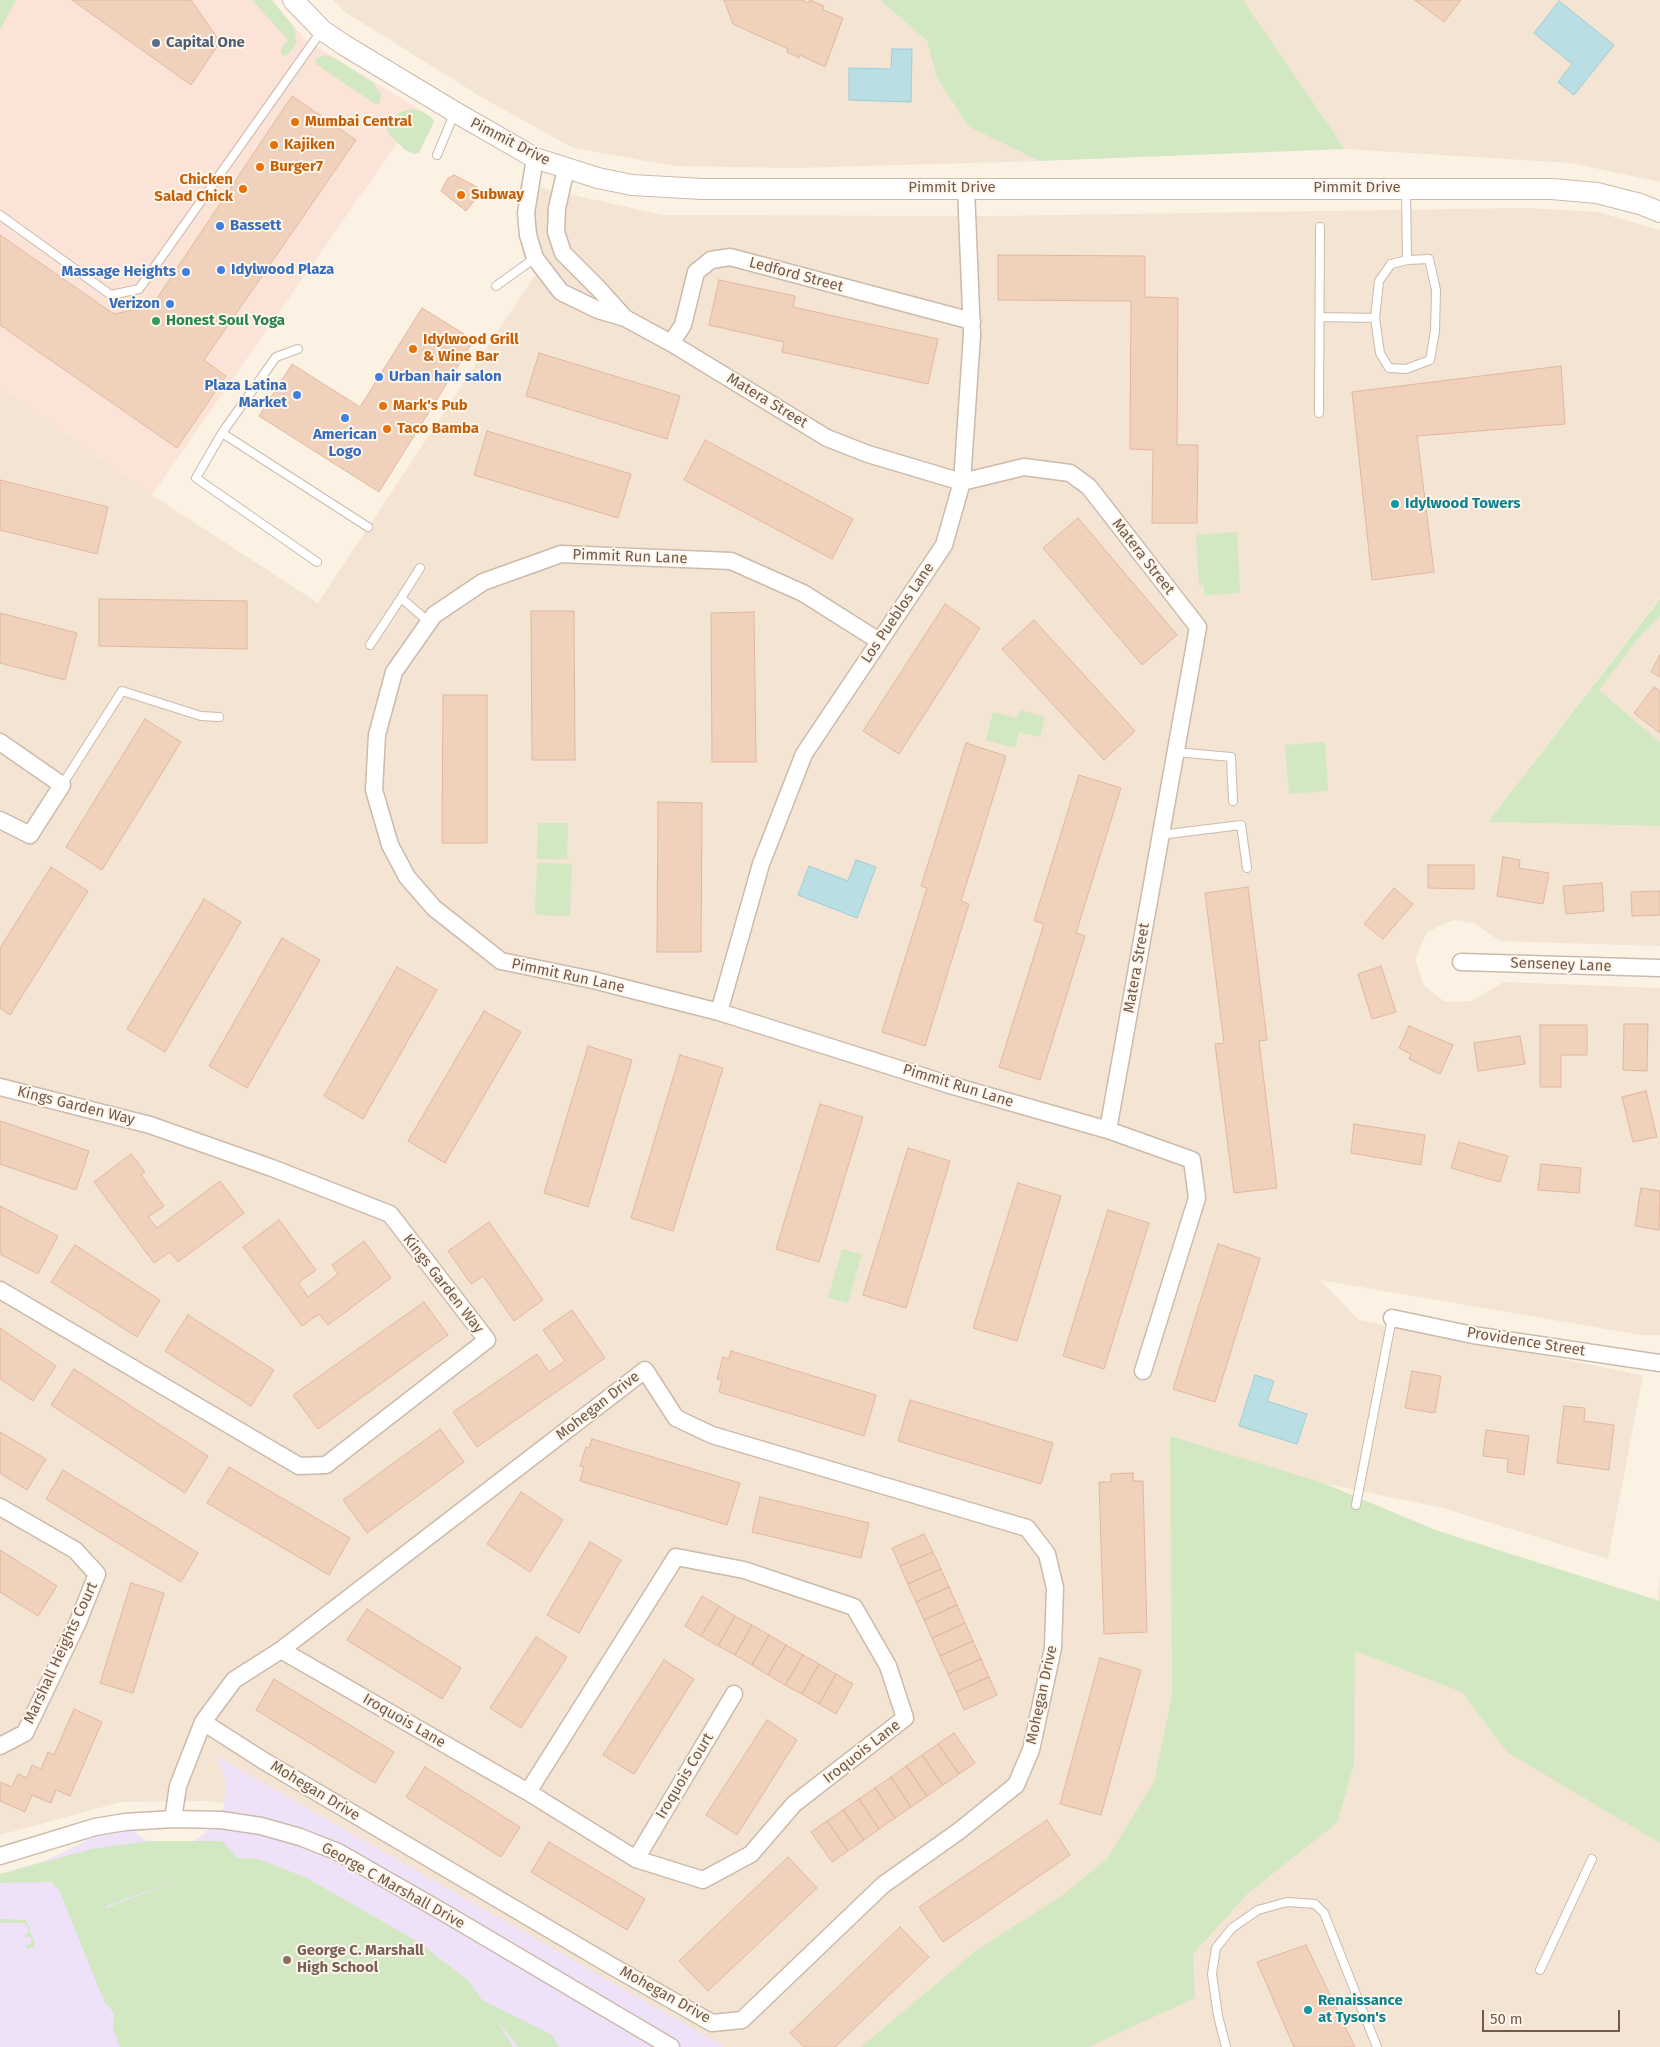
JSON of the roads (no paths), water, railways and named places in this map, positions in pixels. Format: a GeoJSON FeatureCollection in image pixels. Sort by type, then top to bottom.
{"type":"FeatureCollection","features":[{"type":"Feature","properties":{"kind":"street","name":"Pimmit Drive"},"geometry":{"type":"LineString","coordinates":[[293,0],[322,30],[455,112],[535,158],[598,178],[632,185],[702,189],[1406,188],[1574,190],[1598,193],[1640,204],[1660,212]]}},
{"type":"Feature","properties":{"kind":"street","name":"Matera Street"},"geometry":{"type":"LineString","coordinates":[[535,158],[526,213],[528,235],[535,258],[560,292],[598,310],[625,318],[671,343],[828,438],[868,454],[962,482],[1024,467],[1070,473],[1089,486],[1198,627],[1108,1130]]}},
{"type":"Feature","properties":{"kind":"street","name":"Matera Street"},"geometry":{"type":"LineString","coordinates":[[566,169],[557,208],[556,232],[563,253],[625,318]]}},
{"type":"Feature","properties":{"kind":"street","name":"Los Pueblos Lane"},"geometry":{"type":"LineString","coordinates":[[719,1012],[761,864],[804,754],[944,545],[962,482],[972,322],[966,188]]}},
{"type":"Feature","properties":{"kind":"street","name":"Ledford Street"},"geometry":{"type":"LineString","coordinates":[[671,343],[683,325],[696,272],[711,260],[730,257],[972,322]]}},
{"type":"Feature","properties":{"kind":"street","name":"Pimmit Run Lane"},"geometry":{"type":"LineString","coordinates":[[879,640],[803,593],[731,561],[561,554],[483,582],[434,615],[394,672],[377,735],[374,790],[390,845],[407,877],[434,908],[501,961],[593,980],[719,1012],[950,1085],[1108,1130],[1192,1160],[1197,1198],[1143,1370]]}},
{"type":"Feature","properties":{"kind":"street"},"geometry":{"type":"LineString","coordinates":[[0,742],[62,785],[30,835],[0,820]]}},
{"type":"Feature","properties":{"kind":"street","name":"Senseney Lane"},"geometry":{"type":"LineString","coordinates":[[1461,962],[1660,968]]}},
{"type":"Feature","properties":{"kind":"street","name":"Kings Garden Way"},"geometry":{"type":"LineString","coordinates":[[0,1087],[150,1125],[272,1168],[390,1214],[487,1340],[326,1465],[299,1466],[0,1290]]}},
{"type":"Feature","properties":{"kind":"street","name":"Providence Street"},"geometry":{"type":"LineString","coordinates":[[1392,1318],[1473,1335],[1660,1363]]}},
{"type":"Feature","properties":{"kind":"street","name":"Mohegan Drive"},"geometry":{"type":"LineString","coordinates":[[173,1819],[178,1786],[203,1722],[234,1680],[281,1650],[645,1370],[676,1418],[712,1436],[1027,1528],[1047,1554],[1055,1588],[1053,1648],[1031,1750],[1016,1786],[959,1831],[882,1885],[742,2020],[712,2023],[264,1761],[203,1722]]}},
{"type":"Feature","properties":{"kind":"street","name":"Marshall Heights Court"},"geometry":{"type":"LineString","coordinates":[[0,1507],[75,1550],[98,1574],[78,1622],[25,1734],[0,1746]]}},
{"type":"Feature","properties":{"kind":"street","name":"Iroquois Lane"},"geometry":{"type":"LineString","coordinates":[[281,1650],[528,1792],[636,1858],[703,1880],[751,1854],[794,1804],[905,1718],[888,1666],[854,1607],[744,1570],[676,1557],[528,1792]]}},
{"type":"Feature","properties":{"kind":"street","name":"Iroquois Court"},"geometry":{"type":"LineString","coordinates":[[636,1858],[734,1694]]}},
{"type":"Feature","properties":{"kind":"street","name":"George C Marshall Drive"},"geometry":{"type":"LineString","coordinates":[[0,1856],[95,1827],[125,1822],[173,1819],[221,1820],[261,1826],[300,1837],[338,1852],[671,2047]]}},
{"type":"Feature","properties":{"kind":"lane"},"geometry":{"type":"LineString","coordinates":[[0,215],[111,295],[139,289],[322,30]]}},
{"type":"Feature","properties":{"kind":"lane"},"geometry":{"type":"LineString","coordinates":[[437,155],[455,112]]}},
{"type":"Feature","properties":{"kind":"lane"},"geometry":{"type":"LineString","coordinates":[[1406,188],[1407,260]]}},
{"type":"Feature","properties":{"kind":"lane"},"geometry":{"type":"LineString","coordinates":[[1319,413],[1320,227]]}},
{"type":"Feature","properties":{"kind":"lane"},"geometry":{"type":"LineString","coordinates":[[496,286],[535,258]]}},
{"type":"Feature","properties":{"kind":"lane"},"geometry":{"type":"LineString","coordinates":[[1429,259],[1436,290],[1435,331],[1430,360],[1406,369],[1389,368],[1380,353],[1375,318],[1379,281],[1391,264],[1407,260],[1429,259]]}},
{"type":"Feature","properties":{"kind":"lane"},"geometry":{"type":"LineString","coordinates":[[1320,317],[1375,318]]}},
{"type":"Feature","properties":{"kind":"lane"},"geometry":{"type":"LineString","coordinates":[[298,349],[276,357],[222,433],[196,478],[317,562]]}},
{"type":"Feature","properties":{"kind":"lane"},"geometry":{"type":"LineString","coordinates":[[222,433],[368,527]]}},
{"type":"Feature","properties":{"kind":"lane"},"geometry":{"type":"LineString","coordinates":[[370,645],[420,568]]}},
{"type":"Feature","properties":{"kind":"lane"},"geometry":{"type":"LineString","coordinates":[[401,598],[429,622]]}},
{"type":"Feature","properties":{"kind":"lane"},"geometry":{"type":"LineString","coordinates":[[62,785],[122,691],[201,716],[219,716]]}},
{"type":"Feature","properties":{"kind":"lane"},"geometry":{"type":"LineString","coordinates":[[1175,752],[1231,757],[1233,801]]}},
{"type":"Feature","properties":{"kind":"lane"},"geometry":{"type":"LineString","coordinates":[[1160,835],[1241,825],[1247,868]]}},
{"type":"Feature","properties":{"kind":"lane"},"geometry":{"type":"LineString","coordinates":[[1356,1505],[1392,1318]]}},
{"type":"Feature","properties":{"kind":"lane"},"geometry":{"type":"LineString","coordinates":[[1540,1970],[1592,1859]]}},
{"type":"Feature","properties":{"kind":"lane"},"geometry":{"type":"LineString","coordinates":[[1226,2047],[1218,2016],[1212,1974],[1216,1948],[1232,1928],[1258,1910],[1287,1902],[1315,1904],[1324,1913],[1377,2047]]}},
{"type":"Feature","properties":{"kind":"water"},"geometry":{"type":"Polygon","coordinates":[[[1559,1],[1614,45],[1574,95],[1558,82],[1572,64],[1534,33],[1559,1]]]}},
{"type":"Feature","properties":{"kind":"water"},"geometry":{"type":"Polygon","coordinates":[[[892,49],[912,49],[911,102],[849,100],[849,68],[891,69],[892,49]]]}},
{"type":"Feature","properties":{"kind":"water"},"geometry":{"type":"Polygon","coordinates":[[[856,860],[876,867],[857,918],[798,895],[809,866],[848,881],[856,860]]]}},
{"type":"Feature","properties":{"kind":"water"},"geometry":{"type":"Polygon","coordinates":[[[1255,1375],[1274,1381],[1267,1401],[1307,1414],[1297,1444],[1239,1426],[1255,1375]]]}},
{"type":"Feature","properties":{"kind":"place","name":"Capital One"},"geometry":{"type":"Point","coordinates":[156,43]}},
{"type":"Feature","properties":{"kind":"place","name":"Mumbai Central"},"geometry":{"type":"Point","coordinates":[295,122]}},
{"type":"Feature","properties":{"kind":"place","name":"Kajiken"},"geometry":{"type":"Point","coordinates":[274,145]}},
{"type":"Feature","properties":{"kind":"place","name":"Burger7"},"geometry":{"type":"Point","coordinates":[260,167]}},
{"type":"Feature","properties":{"kind":"place","name":"Chicken Salad Chick"},"geometry":{"type":"Point","coordinates":[243,189]}},
{"type":"Feature","properties":{"kind":"place","name":"Subway"},"geometry":{"type":"Point","coordinates":[461,195]}},
{"type":"Feature","properties":{"kind":"place","name":"Bassett"},"geometry":{"type":"Point","coordinates":[220,226]}},
{"type":"Feature","properties":{"kind":"place","name":"Idylwood Plaza"},"geometry":{"type":"Point","coordinates":[221,270]}},
{"type":"Feature","properties":{"kind":"place","name":"Massage Heights"},"geometry":{"type":"Point","coordinates":[186,272]}},
{"type":"Feature","properties":{"kind":"place","name":"Verizon"},"geometry":{"type":"Point","coordinates":[170,304]}},
{"type":"Feature","properties":{"kind":"place","name":"Honest Soul Yoga"},"geometry":{"type":"Point","coordinates":[156,321]}},
{"type":"Feature","properties":{"kind":"place","name":"Idylwood Grill & Wine Bar"},"geometry":{"type":"Point","coordinates":[413,349]}},
{"type":"Feature","properties":{"kind":"place","name":"Urban hair salon"},"geometry":{"type":"Point","coordinates":[379,377]}},
{"type":"Feature","properties":{"kind":"place","name":"Plaza Latina Market"},"geometry":{"type":"Point","coordinates":[297,395]}},
{"type":"Feature","properties":{"kind":"place","name":"Mark's Pub"},"geometry":{"type":"Point","coordinates":[383,406]}},
{"type":"Feature","properties":{"kind":"place","name":"American Logo"},"geometry":{"type":"Point","coordinates":[345,418]}},
{"type":"Feature","properties":{"kind":"place","name":"Taco Bamba"},"geometry":{"type":"Point","coordinates":[387,429]}},
{"type":"Feature","properties":{"kind":"place","name":"Idylwood Towers"},"geometry":{"type":"Point","coordinates":[1395,504]}},
{"type":"Feature","properties":{"kind":"place","name":"George C. Marshall High School"},"geometry":{"type":"Point","coordinates":[287,1960]}},
{"type":"Feature","properties":{"kind":"place","name":"Renaissance at Tyson's"},"geometry":{"type":"Point","coordinates":[1308,2010]}}]}
